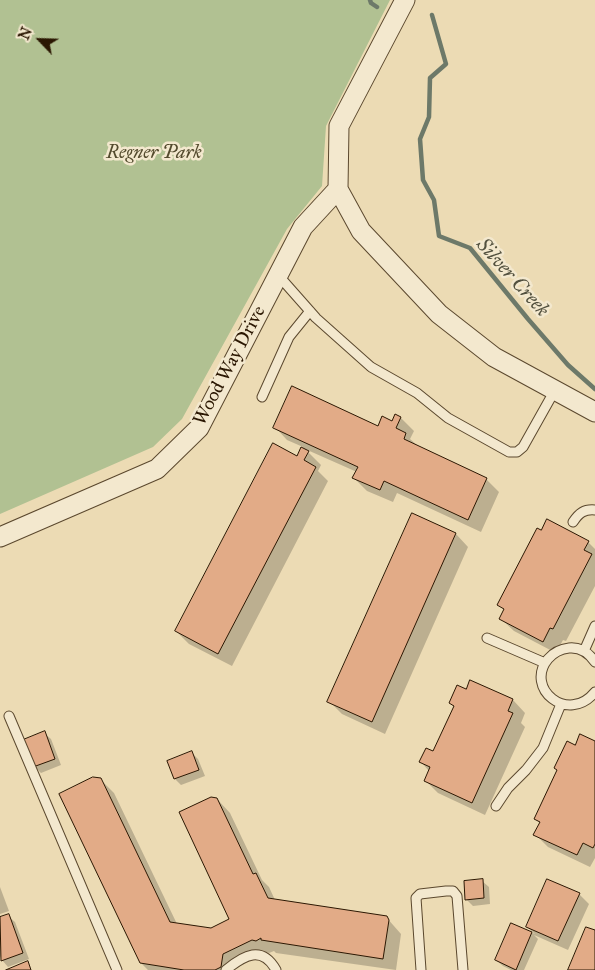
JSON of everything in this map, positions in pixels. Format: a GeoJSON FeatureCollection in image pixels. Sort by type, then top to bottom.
{"type":"FeatureCollection","features":[{"type":"Feature","properties":{"kind":"street"},"geometry":{"type":"LineString","coordinates":[[405,0],[340,126],[338,189],[361,232],[439,314],[494,357],[595,412]]}},
{"type":"Feature","properties":{"kind":"street","name":"Wood Way Drive"},"geometry":{"type":"LineString","coordinates":[[0,537],[156,470],[199,428],[303,227],[338,189]]}},
{"type":"Feature","properties":{"kind":"lane"},"geometry":{"type":"LineString","coordinates":[[278,275],[310,311],[371,367],[417,394],[448,418],[509,452],[518,452],[523,447],[555,390]]}},
{"type":"Feature","properties":{"kind":"lane"},"geometry":{"type":"LineString","coordinates":[[262,397],[289,337],[310,311]]}},
{"type":"Feature","properties":{"kind":"lane"},"geometry":{"type":"LineString","coordinates":[[574,522],[581,512],[595,510]]}},
{"type":"Feature","properties":{"kind":"lane"},"geometry":{"type":"LineString","coordinates":[[584,651],[595,626]]}},
{"type":"Feature","properties":{"kind":"lane"},"geometry":{"type":"LineString","coordinates":[[487,638],[545,663]]}},
{"type":"Feature","properties":{"kind":"lane"},"geometry":{"type":"LineString","coordinates":[[595,662],[584,651],[573,648],[562,649],[552,654],[545,663],[542,672],[542,682],[546,692],[552,700],[561,704],[571,706],[581,704],[595,692]]}},
{"type":"Feature","properties":{"kind":"lane"},"geometry":{"type":"LineString","coordinates":[[496,806],[508,788],[526,770],[543,748],[561,704]]}},
{"type":"Feature","properties":{"kind":"lane"},"geometry":{"type":"LineString","coordinates":[[9,716],[117,970]]}},
{"type":"Feature","properties":{"kind":"lane"},"geometry":{"type":"LineString","coordinates":[[421,970],[416,898],[420,894],[446,890],[453,891],[457,896],[463,970]]}},
{"type":"Feature","properties":{"kind":"lane"},"geometry":{"type":"LineString","coordinates":[[226,970],[239,959],[257,954],[270,960],[276,970]]}},
{"type":"Feature","properties":{"kind":"green space","name":"Regner Park"},"geometry":{"type":"Polygon","coordinates":[[[0,0],[390,0],[326,126],[322,186],[287,229],[182,419],[153,447],[0,514],[0,0]]]}},
{"type":"Feature","properties":{"kind":"building"},"geometry":{"type":"Polygon","coordinates":[[[292,386],[378,426],[382,416],[392,421],[395,414],[401,417],[396,428],[406,433],[404,439],[487,478],[468,520],[384,481],[380,490],[352,478],[358,467],[273,428],[292,386]]]}},
{"type":"Feature","properties":{"kind":"building"},"geometry":{"type":"Polygon","coordinates":[[[273,443],[297,456],[301,447],[309,451],[304,460],[316,467],[218,654],[175,631],[273,443]]]}},
{"type":"Feature","properties":{"kind":"building"},"geometry":{"type":"Polygon","coordinates":[[[412,513],[456,533],[372,722],[327,702],[412,513]]]}},
{"type":"Feature","properties":{"kind":"building"},"geometry":{"type":"Polygon","coordinates":[[[547,519],[589,541],[584,550],[592,554],[553,629],[550,628],[543,642],[499,619],[504,609],[497,605],[537,528],[541,530],[547,519]]]}},
{"type":"Feature","properties":{"kind":"building"},"geometry":{"type":"Polygon","coordinates":[[[470,680],[513,699],[508,711],[513,713],[472,803],[424,781],[430,767],[419,762],[426,748],[433,751],[454,706],[449,703],[457,685],[466,689],[470,680]]]}},
{"type":"Feature","properties":{"kind":"building"},"geometry":{"type":"Polygon","coordinates":[[[45,731],[55,759],[33,767],[23,740],[45,731]]]}},
{"type":"Feature","properties":{"kind":"building"},"geometry":{"type":"Polygon","coordinates":[[[580,734],[595,741],[595,844],[593,848],[583,843],[577,855],[533,835],[540,822],[534,819],[557,770],[554,768],[567,741],[575,745],[580,734]]]}},
{"type":"Feature","properties":{"kind":"building"},"geometry":{"type":"Polygon","coordinates":[[[192,751],[199,770],[174,779],[167,761],[192,751]]]}},
{"type":"Feature","properties":{"kind":"building"},"geometry":{"type":"Polygon","coordinates":[[[93,777],[101,778],[170,922],[211,928],[229,919],[179,812],[211,797],[217,798],[253,874],[256,873],[268,898],[387,916],[389,920],[383,959],[261,940],[261,938],[256,941],[252,940],[223,954],[221,967],[215,970],[184,970],[140,963],[59,794],[93,777]]]}},
{"type":"Feature","properties":{"kind":"building"},"geometry":{"type":"Polygon","coordinates":[[[483,879],[484,898],[465,900],[464,881],[483,879]]]}},
{"type":"Feature","properties":{"kind":"building"},"geometry":{"type":"Polygon","coordinates":[[[547,879],[580,893],[558,941],[526,927],[547,879]]]}},
{"type":"Feature","properties":{"kind":"building"},"geometry":{"type":"Polygon","coordinates":[[[9,914],[23,953],[1,961],[0,917],[9,914]]]}},
{"type":"Feature","properties":{"kind":"building"},"geometry":{"type":"Polygon","coordinates":[[[511,923],[532,932],[516,970],[495,960],[511,923]]]}},
{"type":"Feature","properties":{"kind":"building"},"geometry":{"type":"Polygon","coordinates":[[[586,927],[595,930],[595,970],[568,970],[586,927]]]}},
{"type":"Feature","properties":{"kind":"building"},"geometry":{"type":"Polygon","coordinates":[[[28,961],[31,970],[6,970],[28,961]]]}},
{"type":"Feature","properties":{"kind":"waterway","name":"Silver Creek"},"geometry":{"type":"LineString","coordinates":[[370,0],[377,7]]}},
{"type":"Feature","properties":{"kind":"waterway","name":"Silver Creek"},"geometry":{"type":"LineString","coordinates":[[432,15],[446,64],[430,78],[429,117],[420,139],[423,180],[434,200],[439,236],[470,248],[568,365],[595,389]]}}]}
